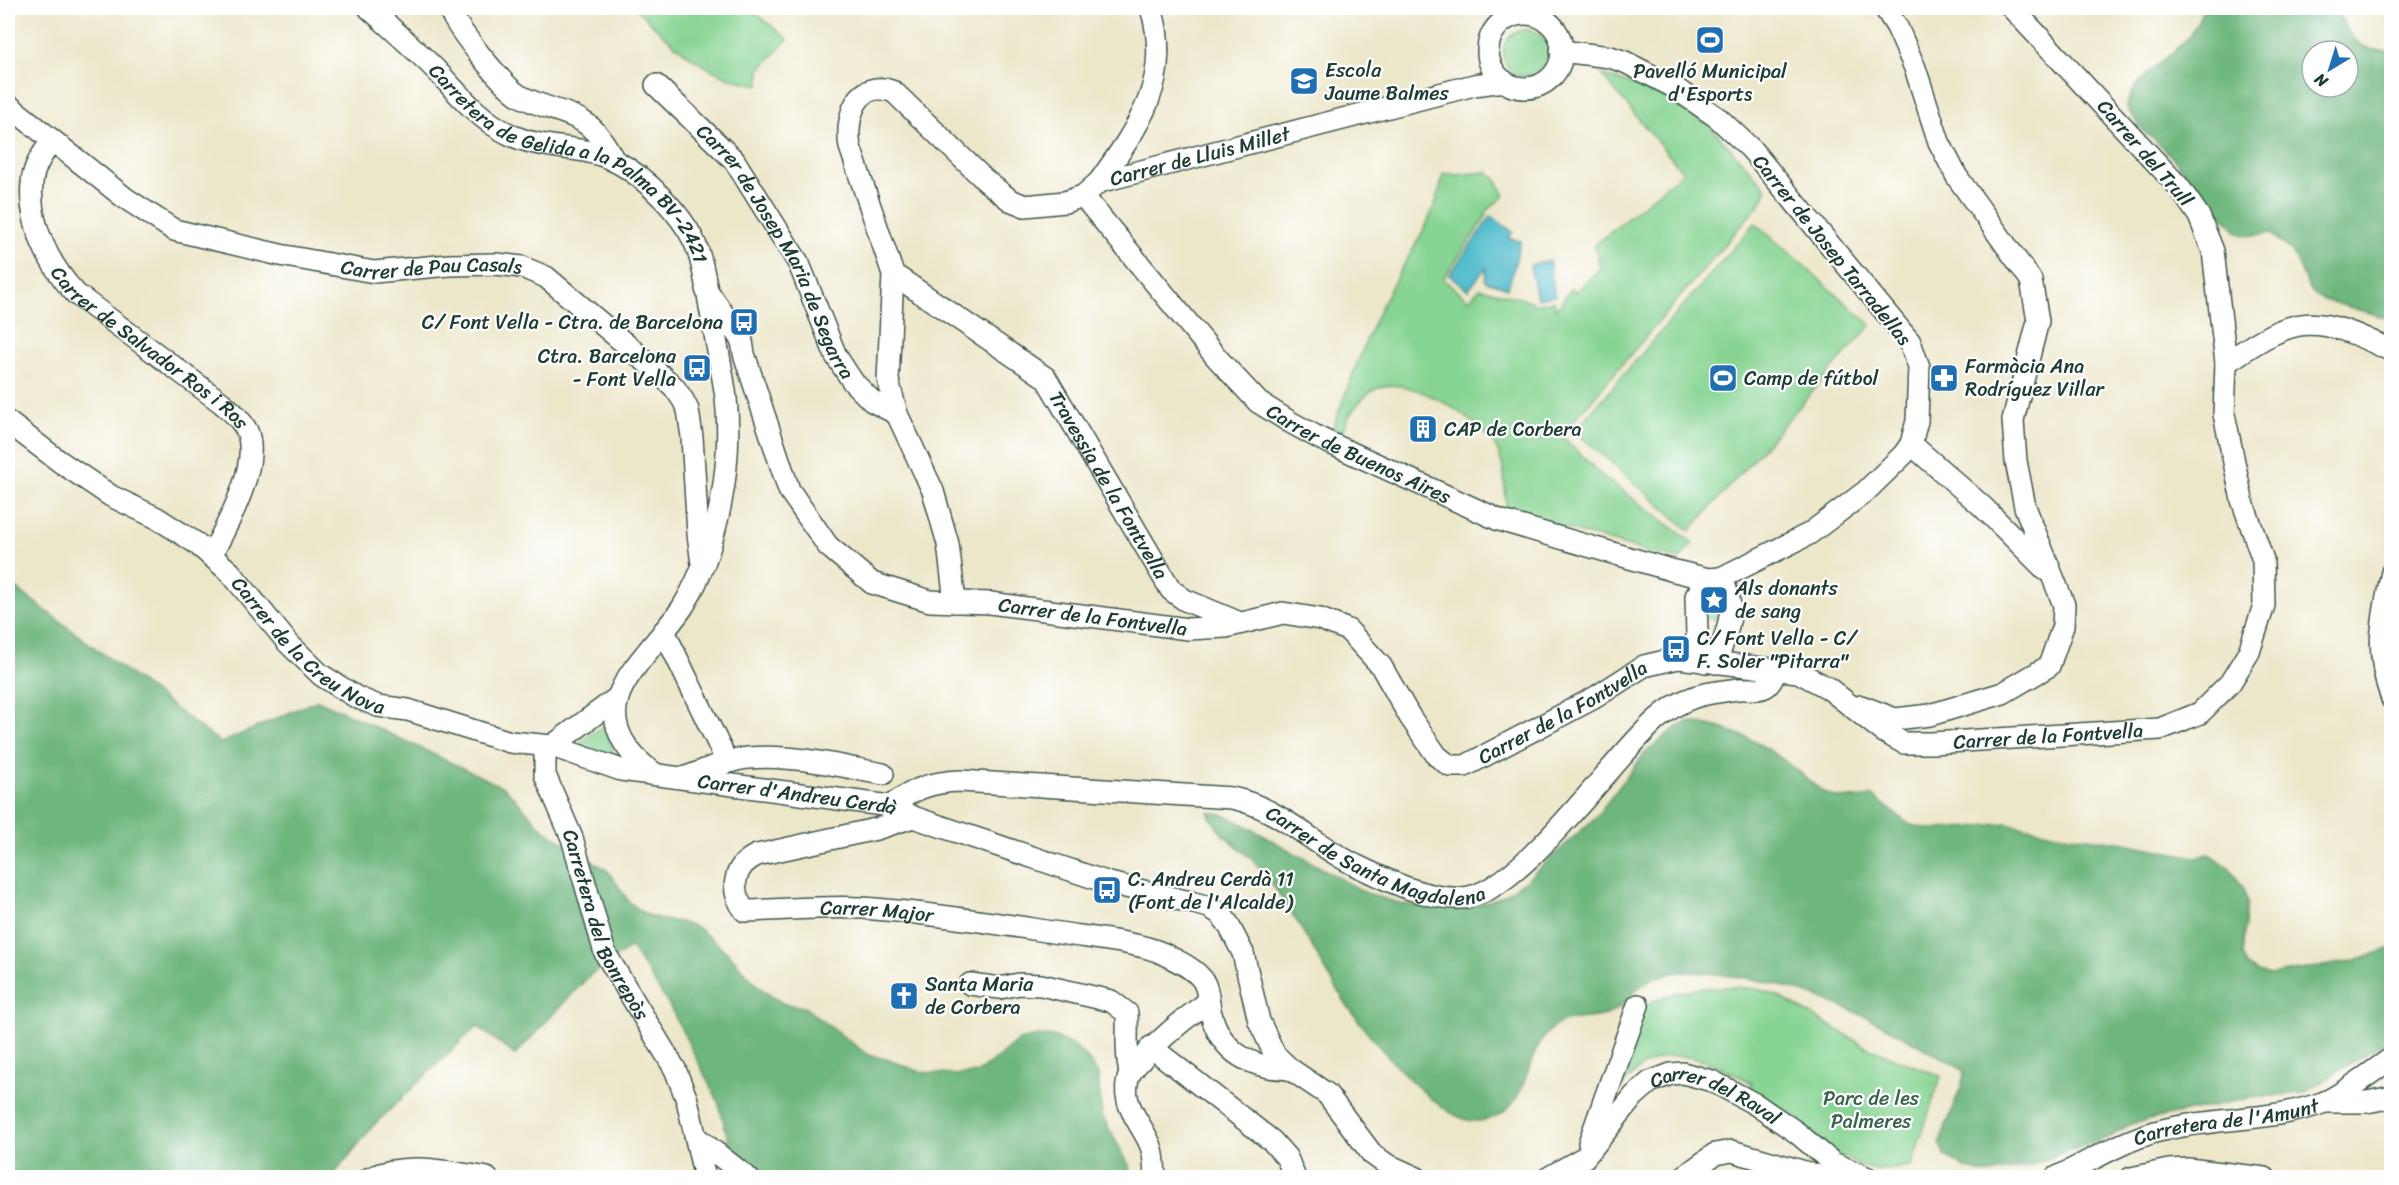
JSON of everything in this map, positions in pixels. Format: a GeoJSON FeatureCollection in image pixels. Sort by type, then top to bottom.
{"type":"FeatureCollection","features":[{"type":"Feature","properties":{"kind":"street","name":"Carretera de Gelida a la Palma BV-2421"},"geometry":{"type":"LineString","coordinates":[[369,8],[434,68],[477,114],[510,135],[527,142],[614,160],[657,194],[681,221],[698,250],[717,348]]}},
{"type":"Feature","properties":{"kind":"street"},"geometry":{"type":"LineString","coordinates":[[449,8],[452,18],[482,58],[519,95],[577,116],[597,131],[614,160]]}},
{"type":"Feature","properties":{"kind":"street"},"geometry":{"type":"LineString","coordinates":[[1099,182],[1124,147],[1143,112],[1157,77],[1158,36],[1151,8]]}},
{"type":"Feature","properties":{"kind":"street"},"geometry":{"type":"LineString","coordinates":[[1489,8],[1494,30]]}},
{"type":"Feature","properties":{"kind":"street"},"geometry":{"type":"LineString","coordinates":[[1844,700],[1895,719],[1930,716],[2003,693],[2049,666],[2063,626],[2064,605],[2025,507],[2016,461],[2013,420],[2038,321],[2031,280],[1957,177],[1939,142],[1915,68],[1897,27],[1885,8]]}},
{"type":"Feature","properties":{"kind":"street","name":"Carrer del Trull"},"geometry":{"type":"LineString","coordinates":[[2012,8],[2179,187],[2199,216],[2213,251],[2226,363]]}},
{"type":"Feature","properties":{"kind":"street"},"geometry":{"type":"LineString","coordinates":[[1509,11],[1531,15],[1546,21],[1557,34],[1561,51],[1557,68],[1546,81],[1538,86],[1520,88],[1504,81],[1497,76],[1489,62],[1488,46],[1494,30],[1509,11]]}},
{"type":"Feature","properties":{"kind":"street","name":"Carrer de Josep Tarradellas"},"geometry":{"type":"LineString","coordinates":[[1561,51],[1610,57],[1672,86],[1718,118],[1751,149],[1910,342],[1919,367],[1917,421],[1911,444]]}},
{"type":"Feature","properties":{"kind":"street","name":"Carrer de Lluis Millet"},"geometry":{"type":"LineString","coordinates":[[955,602],[948,543],[933,491],[897,414],[888,380],[894,274],[850,147],[847,127],[849,117],[863,94],[878,89],[894,92],[986,181],[1010,200],[1025,206],[1065,202],[1083,196],[1099,182],[1143,173],[1275,136],[1474,85],[1504,81]]}},
{"type":"Feature","properties":{"kind":"street","name":"Carrer de Josep Maria de Segarra"},"geometry":{"type":"LineString","coordinates":[[656,85],[734,160],[799,264],[836,356],[853,382],[872,401],[897,414]]}},
{"type":"Feature","properties":{"kind":"street","name":"Carrer de Pau Casals"},"geometry":{"type":"LineString","coordinates":[[8,105],[150,215],[174,230],[208,240],[374,272],[449,265],[496,264],[522,267],[546,276],[636,352],[674,387],[684,400],[692,437],[698,534],[703,567]]}},
{"type":"Feature","properties":{"kind":"street"},"geometry":{"type":"LineString","coordinates":[[566,149],[575,132],[577,116]]}},
{"type":"Feature","properties":{"kind":"street","name":"Carrer de Salvador Ros i Ros"},"geometry":{"type":"LineString","coordinates":[[52,141],[36,166],[32,183],[33,206],[43,245],[63,280],[76,294],[222,403],[240,419],[247,432],[250,459],[227,526],[211,556]]}},
{"type":"Feature","properties":{"kind":"street"},"geometry":{"type":"LineString","coordinates":[[1124,147],[1136,167],[1143,173]]}},
{"type":"Feature","properties":{"kind":"street","name":"Carrer de Buenos Aires"},"geometry":{"type":"LineString","coordinates":[[1083,196],[1217,358],[1258,402],[1290,422],[1322,440],[1499,520],[1671,570],[1715,579]]}},
{"type":"Feature","properties":{"kind":"street","name":"Travessia de la Fontvella"},"geometry":{"type":"LineString","coordinates":[[894,274],[1046,378],[1171,590],[1185,600],[1241,623]]}},
{"type":"Feature","properties":{"kind":"street","name":"Carrer de la Fontvella"},"geometry":{"type":"LineString","coordinates":[[706,289],[742,341],[744,354],[789,490],[828,546],[872,583],[930,601],[1002,604],[1188,629],[1226,627],[1283,613],[1320,619],[1348,630],[1381,666],[1410,717],[1437,756],[1450,766],[1465,766],[1594,698],[1644,666],[1678,658],[1798,672],[1844,700],[1884,732],[1904,742],[1932,743],[2160,729],[2200,713],[2230,683],[2244,660],[2264,604],[2263,560],[2242,500],[2224,414],[2226,363]]}},
{"type":"Feature","properties":{"kind":"street"},"geometry":{"type":"LineString","coordinates":[[2226,363],[2280,330],[2303,323],[2324,324],[2344,329],[2391,351]]}},
{"type":"Feature","properties":{"kind":"street"},"geometry":{"type":"LineString","coordinates":[[654,774],[634,758],[626,747],[616,717],[617,698],[625,683],[684,605],[703,567],[720,515],[727,441],[726,399],[717,348],[729,348],[744,354]]}},
{"type":"Feature","properties":{"kind":"street","name":"Carrer de la Creu Nova"},"geometry":{"type":"LineString","coordinates":[[8,422],[59,461],[111,496],[181,533],[211,556],[230,572],[288,643],[321,675],[356,697],[378,706],[408,710],[501,740],[552,746],[621,770],[654,774]]}},
{"type":"Feature","properties":{"kind":"street"},"geometry":{"type":"LineString","coordinates":[[1710,662],[1697,636],[1696,596],[1715,579],[1809,534],[1865,492],[1904,454],[1911,444],[1983,507],[2054,578]]}},
{"type":"Feature","properties":{"kind":"street"},"geometry":{"type":"LineString","coordinates":[[2391,572],[2381,622],[2380,660],[2391,699]]}},
{"type":"Feature","properties":{"kind":"street"},"geometry":{"type":"LineString","coordinates":[[1710,662],[1732,612],[1730,595],[1715,579]]}},
{"type":"Feature","properties":{"kind":"street"},"geometry":{"type":"LineString","coordinates":[[664,631],[727,762]]}},
{"type":"Feature","properties":{"kind":"street"},"geometry":{"type":"LineString","coordinates":[[1678,658],[1686,652],[1697,636]]}},
{"type":"Feature","properties":{"kind":"street","name":"Carrer de Santa Magdalena"},"geometry":{"type":"LineString","coordinates":[[890,806],[919,787],[943,781],[1232,798],[1272,812],[1344,860],[1388,879],[1446,898],[1475,897],[1491,890],[1524,863],[1639,735],[1671,706],[1693,696],[1741,688],[1763,688],[1770,684],[1777,668]]}},
{"type":"Feature","properties":{"kind":"street"},"geometry":{"type":"LineString","coordinates":[[552,746],[617,698]]}},
{"type":"Feature","properties":{"kind":"street","name":"Carretera del Bonrepòs"},"geometry":{"type":"LineString","coordinates":[[552,746],[545,755],[545,775],[572,838],[605,953],[675,1069],[687,1100],[705,1178]]}},
{"type":"Feature","properties":{"kind":"street"},"geometry":{"type":"LineString","coordinates":[[682,779],[727,762],[748,758],[789,759],[883,774]]}},
{"type":"Feature","properties":{"kind":"street","name":"Carrer d'Andreu Cerdà"},"geometry":{"type":"LineString","coordinates":[[654,774],[890,806],[913,816],[1109,883],[1209,907],[1227,922],[1243,953],[1259,1021],[1266,1039],[1275,1055],[1290,1069]]}},
{"type":"Feature","properties":{"kind":"street","name":"Carrer Major"},"geometry":{"type":"LineString","coordinates":[[913,816],[876,829],[757,855],[745,860],[737,873],[735,887],[738,902],[745,911],[861,908],[937,916],[1040,930],[1137,947],[1159,952],[1185,965],[1202,979],[1208,1002]]}},
{"type":"Feature","properties":{"kind":"street"},"geometry":{"type":"LineString","coordinates":[[970,984],[1000,988],[1019,984],[1041,985],[1111,1001],[1127,1013],[1126,1057],[1130,1073]]}},
{"type":"Feature","properties":{"kind":"street"},"geometry":{"type":"LineString","coordinates":[[1155,1178],[1151,1145],[1127,1104],[1125,1084],[1130,1073],[1151,1047],[1167,1032],[1208,1002],[1218,1031],[1231,1049],[1249,1063],[1270,1069],[1290,1069],[1327,1094],[1372,1154],[1386,1164],[1417,1178]]}},
{"type":"Feature","properties":{"kind":"street"},"geometry":{"type":"LineString","coordinates":[[1585,1156],[1638,1005]]}},
{"type":"Feature","properties":{"kind":"street"},"geometry":{"type":"LineString","coordinates":[[1151,1047],[1272,1141],[1287,1158],[1295,1178]]}},
{"type":"Feature","properties":{"kind":"street","name":"Carretera de l'Amunt"},"geometry":{"type":"LineString","coordinates":[[2055,1178],[2122,1144],[2156,1132],[2222,1120],[2289,1112],[2325,1102],[2391,1058]]}},
{"type":"Feature","properties":{"kind":"street","name":"Carrer del Raval"},"geometry":{"type":"LineString","coordinates":[[1548,1178],[1585,1156],[1634,1096],[1645,1086],[1661,1076],[1683,1073],[1712,1081],[1755,1104],[1796,1132],[1833,1163],[1868,1178]]}},
{"type":"Feature","properties":{"kind":"street"},"geometry":{"type":"LineString","coordinates":[[2325,1102],[2367,1102],[2391,1097]]}},
{"type":"Feature","properties":{"kind":"street"},"geometry":{"type":"LineString","coordinates":[[697,1138],[748,1178]]}},
{"type":"Feature","properties":{"kind":"street"},"geometry":{"type":"LineString","coordinates":[[1682,1178],[1715,1154],[1732,1151],[1826,1178]]}},
{"type":"Feature","properties":{"kind":"street"},"geometry":{"type":"LineString","coordinates":[[2131,1178],[2169,1170],[2188,1169],[2265,1178]]}},
{"type":"Feature","properties":{"kind":"street"},"geometry":{"type":"LineString","coordinates":[[370,1178],[383,1172],[403,1170],[445,1170],[487,1178]]}},
{"type":"Feature","properties":{"kind":"green space"},"geometry":{"type":"Polygon","coordinates":[[[636,8],[749,8],[788,39],[760,70],[760,85],[724,76],[692,58],[636,8]]]}},
{"type":"Feature","properties":{"kind":"green space"},"geometry":{"type":"Polygon","coordinates":[[[2203,8],[2340,8],[2344,26],[2354,39],[2300,39],[2300,99],[2360,99],[2360,43],[2370,49],[2391,51],[2391,319],[2321,299],[2313,293],[2293,253],[2270,233],[2246,236],[2237,232],[2162,146],[2144,132],[2126,107],[2139,83],[2189,36],[2203,8]]]}},
{"type":"Feature","properties":{"kind":"green space"},"geometry":{"type":"Polygon","coordinates":[[[1526,30],[1542,37],[1549,53],[1542,69],[1526,76],[1510,69],[1503,53],[1510,37],[1526,30]]]}},
{"type":"Feature","properties":{"kind":"green space"},"geometry":{"type":"Polygon","coordinates":[[[1602,75],[1655,92],[1707,123],[1767,189],[1761,202],[1565,431],[1564,438],[1600,474],[1693,543],[1680,559],[1651,553],[1506,511],[1503,467],[1494,444],[1473,423],[1425,393],[1393,385],[1380,387],[1366,395],[1355,407],[1340,436],[1331,432],[1380,309],[1426,226],[1443,173],[1457,175],[1488,172],[1495,178],[1505,195],[1485,213],[1487,215],[1443,279],[1469,300],[1480,288],[1532,301],[1533,305],[1554,301],[1556,310],[1572,288],[1576,292],[1600,268],[1595,245],[1683,172],[1602,75]]]}},
{"type":"Feature","properties":{"kind":"green space","name":"Camp de fútbol"},"geometry":{"type":"Polygon","coordinates":[[[1755,223],[1871,325],[1690,531],[1575,431],[1755,223]]]}},
{"type":"Feature","properties":{"kind":"green space"},"geometry":{"type":"Polygon","coordinates":[[[8,582],[221,743],[318,700],[505,788],[543,829],[608,871],[629,902],[645,914],[698,928],[729,954],[768,994],[784,1004],[804,1007],[868,1055],[921,1072],[957,1075],[976,1073],[1019,1040],[1038,1036],[1056,1037],[1073,1046],[1087,1058],[1098,1074],[1102,1116],[1129,1165],[1131,1177],[738,1177],[718,1101],[669,1005],[631,947],[589,976],[515,1055],[477,1026],[373,1126],[332,1177],[8,1177],[8,582]]]}},
{"type":"Feature","properties":{"kind":"green space"},"geometry":{"type":"Polygon","coordinates":[[[1711,594],[1719,597],[1724,603],[1718,619],[1704,618],[1705,597],[1711,594]]]}},
{"type":"Feature","properties":{"kind":"green space"},"geometry":{"type":"Polygon","coordinates":[[[1689,722],[1732,732],[1757,743],[1830,795],[1845,798],[1873,796],[1910,825],[1931,829],[2006,823],[2196,857],[2209,854],[2229,867],[2244,889],[2247,903],[2242,955],[2247,966],[2257,972],[2271,975],[2352,961],[2391,948],[2391,1038],[2304,1093],[2248,1098],[2130,1124],[2110,1137],[2030,1166],[1990,1174],[1967,1169],[1946,1156],[1939,1144],[1962,1084],[1964,1072],[1954,1063],[1878,1023],[1826,1000],[1772,983],[1700,972],[1684,972],[1661,976],[1647,982],[1621,1005],[1603,1016],[1571,1020],[1556,1025],[1540,1043],[1517,1098],[1508,1109],[1496,1117],[1478,1121],[1462,1118],[1422,1091],[1364,1028],[1332,981],[1293,914],[1265,875],[1220,831],[1208,812],[1234,819],[1366,893],[1402,904],[1467,908],[1501,897],[1524,882],[1595,818],[1646,752],[1677,727],[1689,722]]]}},
{"type":"Feature","properties":{"kind":"green space"},"geometry":{"type":"Polygon","coordinates":[[[605,725],[613,751],[620,759],[581,745],[580,742],[605,725]]]}},
{"type":"Feature","properties":{"kind":"green space","name":"Parc de les Palmeres"},"geometry":{"type":"Polygon","coordinates":[[[1734,987],[1757,989],[1778,996],[1870,1049],[1941,1076],[1911,1167],[1877,1170],[1861,1166],[1834,1153],[1796,1117],[1750,1088],[1752,1083],[1699,1059],[1671,1056],[1657,1059],[1639,1069],[1616,1092],[1644,1006],[1666,996],[1688,990],[1734,987]]]}},
{"type":"Feature","properties":{"kind":"water"},"geometry":{"type":"Polygon","coordinates":[[[1491,216],[1513,232],[1508,238],[1521,241],[1508,288],[1485,281],[1486,268],[1468,290],[1449,275],[1491,216]]]}},
{"type":"Feature","properties":{"kind":"water"},"geometry":{"type":"Polygon","coordinates":[[[1549,261],[1555,296],[1537,299],[1530,265],[1549,261]]]}},
{"type":"Feature","properties":{"kind":"place","name":"Pavelló Municipal d'Esports"},"geometry":{"type":"Point","coordinates":[1710,40]}},
{"type":"Feature","properties":{"kind":"place","name":"Escola Jaume Balmes"},"geometry":{"type":"Point","coordinates":[1304,81]}},
{"type":"Feature","properties":{"kind":"place","name":"C/ Font Vella - Ctra. de Barcelona"},"geometry":{"type":"Point","coordinates":[744,322]}},
{"type":"Feature","properties":{"kind":"place","name":"Ctra. Barcelona - Font Vella"},"geometry":{"type":"Point","coordinates":[697,368]}},
{"type":"Feature","properties":{"kind":"place","name":"Camp de fútbol"},"geometry":{"type":"Point","coordinates":[1723,378]}},
{"type":"Feature","properties":{"kind":"place","name":"Farmàcia Ana Rodríguez Villar"},"geometry":{"type":"Point","coordinates":[1944,378]}},
{"type":"Feature","properties":{"kind":"place","name":"CAP de Corbera"},"geometry":{"type":"Point","coordinates":[1423,429]}},
{"type":"Feature","properties":{"kind":"place","name":"Als donants de sang"},"geometry":{"type":"Point","coordinates":[1714,600]}},
{"type":"Feature","properties":{"kind":"place","name":"C/ Font Vella - C/ F. Soler \"Pitarra\""},"geometry":{"type":"Point","coordinates":[1676,649]}},
{"type":"Feature","properties":{"kind":"place","name":"C. Andreu Cerdà 11 (Font de l'Alcalde)"},"geometry":{"type":"Point","coordinates":[1107,890]}},
{"type":"Feature","properties":{"kind":"place","name":"Santa Maria de Corbera"},"geometry":{"type":"Point","coordinates":[904,996]}}]}
